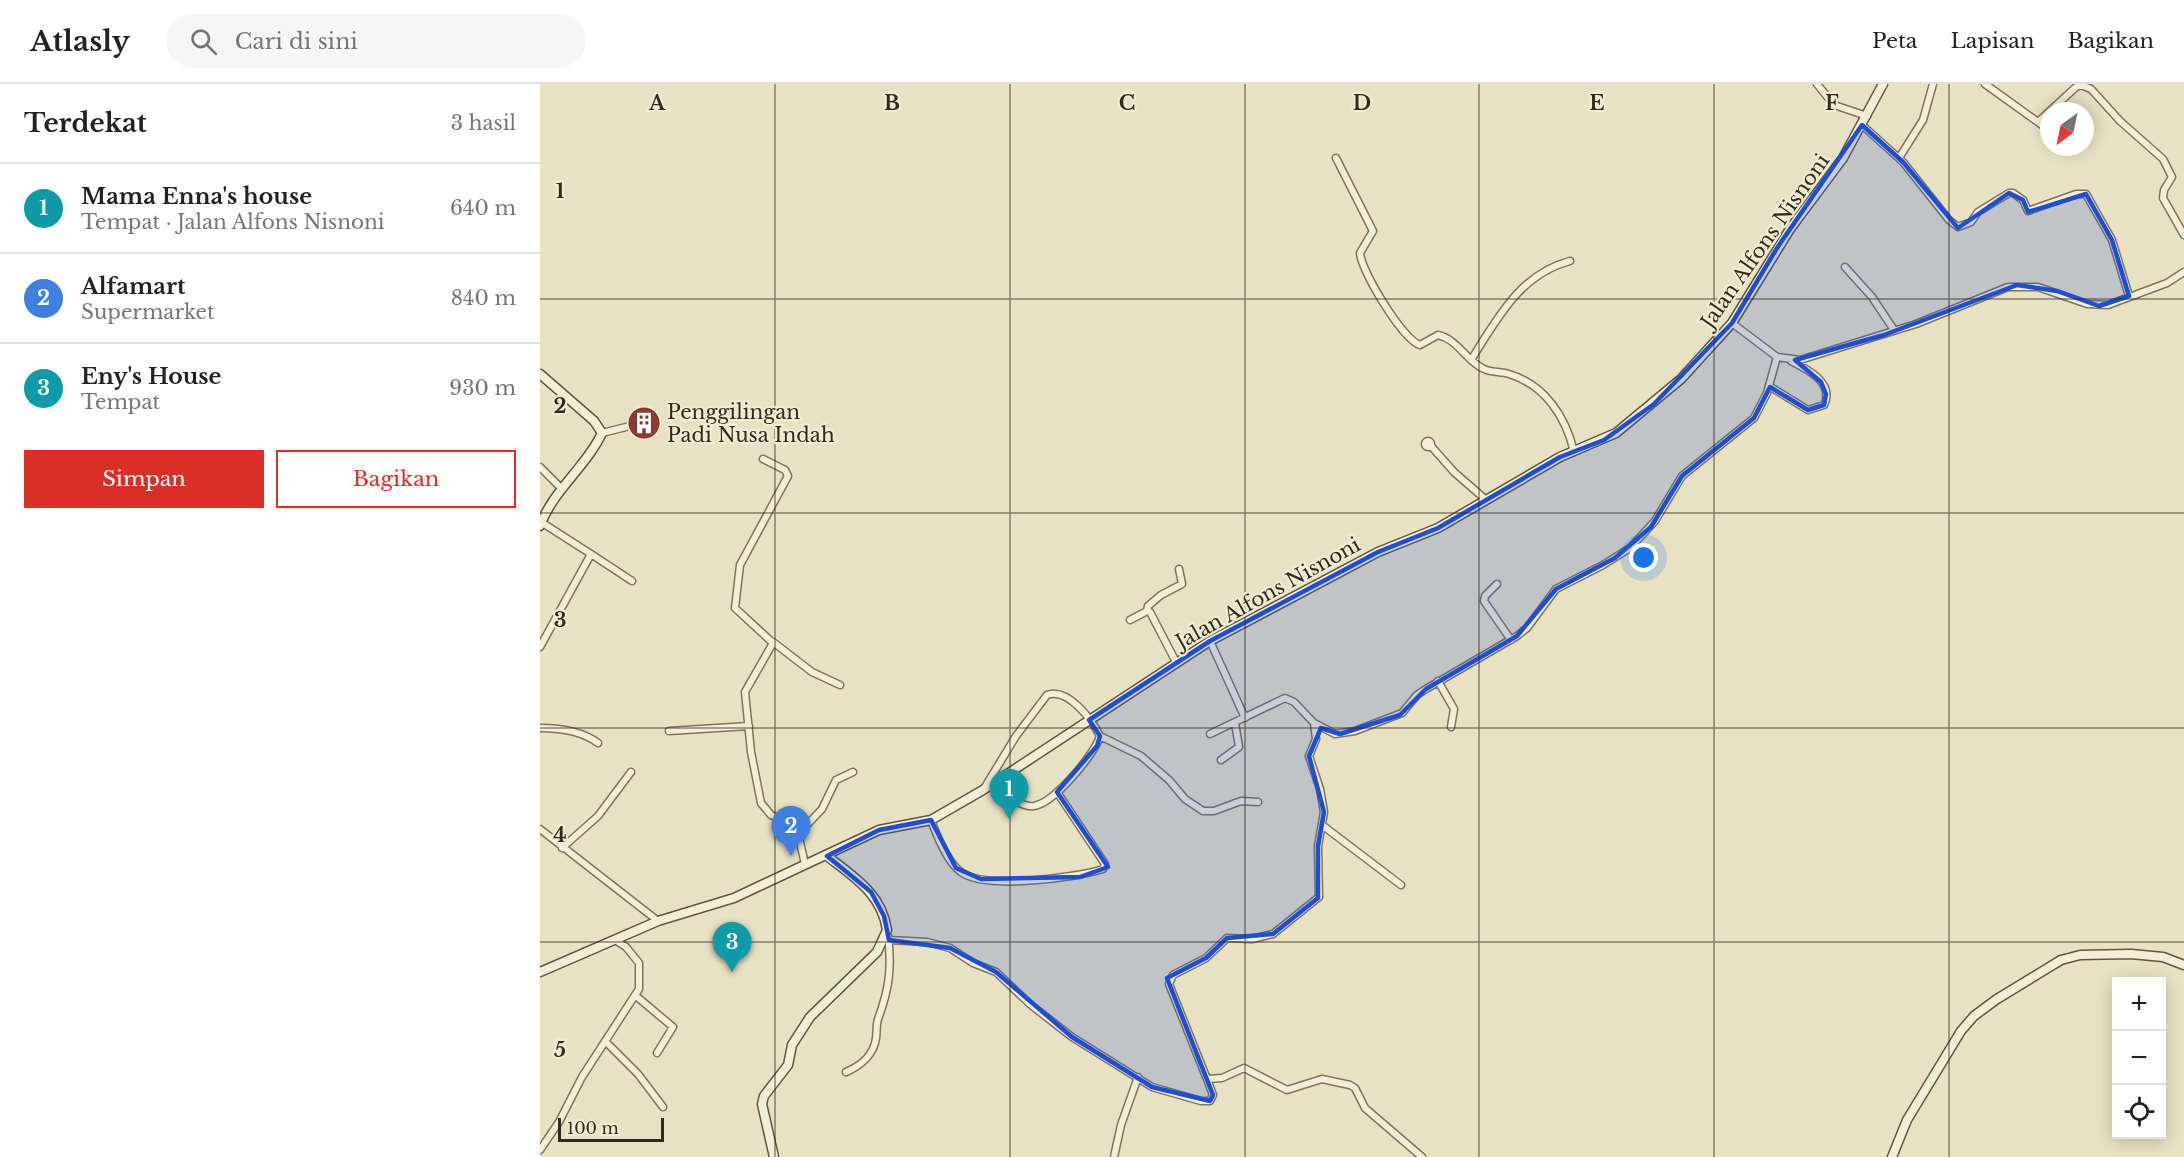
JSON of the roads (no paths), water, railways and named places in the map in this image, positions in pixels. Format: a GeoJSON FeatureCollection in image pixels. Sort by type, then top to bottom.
{"type":"FeatureCollection","features":[{"type":"Feature","properties":{"kind":"main road","name":"Jalan Alfons Nisnoni"},"geometry":{"type":"LineString","coordinates":[[540,972],[658,921],[734,898],[879,830],[931,820],[997,781],[1210,640],[1378,552],[1438,528],[1485,499],[1574,452],[1616,433],[1654,404],[1692,368],[1732,323],[1777,248],[1843,158],[1883,84]]}},
{"type":"Feature","properties":{"kind":"main road"},"geometry":{"type":"LineString","coordinates":[[540,374],[594,422],[602,433],[591,452],[562,489],[541,524]]}},
{"type":"Feature","properties":{"kind":"main road"},"geometry":{"type":"LineString","coordinates":[[774,1157],[762,1104],[764,1096],[788,1065],[792,1045],[810,1017],[877,952],[888,935],[881,908],[871,892],[827,856]]}},
{"type":"Feature","properties":{"kind":"main road"},"geometry":{"type":"LineString","coordinates":[[1892,1157],[1907,1120],[1961,1031],[1974,1016],[1997,999],[2061,960],[2080,955],[2131,954],[2163,957],[2184,965]]}},
{"type":"Feature","properties":{"kind":"street"},"geometry":{"type":"LineString","coordinates":[[1818,84],[1834,105],[1867,116]]}},
{"type":"Feature","properties":{"kind":"street"},"geometry":{"type":"LineString","coordinates":[[1899,158],[1923,120],[1933,84]]}},
{"type":"Feature","properties":{"kind":"street"},"geometry":{"type":"LineString","coordinates":[[1985,84],[2038,122],[2076,87],[2091,89],[2120,121],[2163,159],[2169,168],[2172,177],[2164,190],[2163,198],[2184,235]]}},
{"type":"Feature","properties":{"kind":"street"},"geometry":{"type":"LineString","coordinates":[[1862,125],[1899,158],[1948,220],[1958,227],[1971,222],[1978,212],[2009,194],[2013,193],[2024,200],[2028,211],[2076,194],[2086,194],[2112,240],[2128,296]]}},
{"type":"Feature","properties":{"kind":"street"},"geometry":{"type":"LineString","coordinates":[[1336,158],[1373,231],[1360,253],[1364,268],[1412,342],[1420,345],[1438,335],[1449,338],[1472,360],[1489,371],[1509,374],[1545,396],[1559,411],[1570,435],[1574,452]]}},
{"type":"Feature","properties":{"kind":"street"},"geometry":{"type":"LineString","coordinates":[[1472,360],[1516,293],[1537,276],[1570,261]]}},
{"type":"Feature","properties":{"kind":"street"},"geometry":{"type":"LineString","coordinates":[[1845,267],[1872,297],[1894,330]]}},
{"type":"Feature","properties":{"kind":"street"},"geometry":{"type":"LineString","coordinates":[[1790,360],[1851,346],[1966,306],[1972,300],[2017,285],[2056,291],[2099,306],[2119,302],[2128,296],[2167,284],[2184,272]]}},
{"type":"Feature","properties":{"kind":"street"},"geometry":{"type":"LineString","coordinates":[[1732,323],[1777,357],[1790,360],[1821,381],[1826,394],[1824,405],[1808,410],[1769,386]]}},
{"type":"Feature","properties":{"kind":"street"},"geometry":{"type":"LineString","coordinates":[[1209,734],[1276,702],[1290,698],[1314,723],[1335,734],[1355,731],[1402,714],[1417,695],[1511,640],[1527,628],[1556,589],[1615,558],[1651,527],[1682,476],[1754,418],[1769,386],[1777,357]]}},
{"type":"Feature","properties":{"kind":"street"},"geometry":{"type":"LineString","coordinates":[[602,433],[630,426],[638,421]]}},
{"type":"Feature","properties":{"kind":"street"},"geometry":{"type":"LineString","coordinates":[[1431,446],[1454,472],[1485,499]]}},
{"type":"Feature","properties":{"kind":"street"},"geometry":{"type":"LineString","coordinates":[[764,459],[784,470],[788,476],[740,565],[735,608],[772,642],[812,672],[840,685]]}},
{"type":"Feature","properties":{"kind":"street"},"geometry":{"type":"LineString","coordinates":[[540,467],[562,489]]}},
{"type":"Feature","properties":{"kind":"street"},"geometry":{"type":"LineString","coordinates":[[541,524],[632,581]]}},
{"type":"Feature","properties":{"kind":"street"},"geometry":{"type":"LineString","coordinates":[[540,647],[591,554]]}},
{"type":"Feature","properties":{"kind":"street"},"geometry":{"type":"LineString","coordinates":[[1130,620],[1147,611],[1148,606],[1161,595],[1182,584],[1179,569]]}},
{"type":"Feature","properties":{"kind":"street"},"geometry":{"type":"LineString","coordinates":[[1497,585],[1485,596],[1484,601],[1511,640]]}},
{"type":"Feature","properties":{"kind":"street"},"geometry":{"type":"LineString","coordinates":[[1147,611],[1176,662]]}},
{"type":"Feature","properties":{"kind":"street"},"geometry":{"type":"LineString","coordinates":[[1210,640],[1245,718]]}},
{"type":"Feature","properties":{"kind":"street"},"geometry":{"type":"LineString","coordinates":[[772,642],[745,692],[759,800],[771,815],[790,821],[798,829],[805,864]]}},
{"type":"Feature","properties":{"kind":"street"},"geometry":{"type":"LineString","coordinates":[[1438,681],[1454,709],[1451,727]]}},
{"type":"Feature","properties":{"kind":"street"},"geometry":{"type":"LineString","coordinates":[[983,790],[1016,736],[1047,695],[1054,693],[1064,695],[1089,720],[1100,736],[1141,756],[1169,780],[1181,796],[1203,811],[1212,812],[1241,801],[1258,802]]}},
{"type":"Feature","properties":{"kind":"street"},"geometry":{"type":"LineString","coordinates":[[1221,760],[1239,747],[1235,723]]}},
{"type":"Feature","properties":{"kind":"street"},"geometry":{"type":"LineString","coordinates":[[846,1072],[865,1060],[876,1042],[876,1026],[886,1001],[892,966],[888,935],[951,948],[982,968],[996,972],[1031,1005],[1072,1037],[1160,1090],[1206,1102],[1212,1099],[1213,1095],[1173,999],[1169,984],[1171,977],[1206,958],[1227,938],[1252,939],[1273,934],[1318,898],[1318,846],[1324,812],[1320,789],[1309,756],[1316,739],[1314,723]]}},
{"type":"Feature","properties":{"kind":"street"},"geometry":{"type":"LineString","coordinates":[[669,731],[749,726]]}},
{"type":"Feature","properties":{"kind":"street"},"geometry":{"type":"LineString","coordinates":[[540,728],[576,733],[590,737],[598,743]]}},
{"type":"Feature","properties":{"kind":"street"},"geometry":{"type":"LineString","coordinates":[[997,781],[1014,798],[1028,805],[1034,806],[1048,800],[1094,750],[1100,736]]}},
{"type":"Feature","properties":{"kind":"street"},"geometry":{"type":"LineString","coordinates":[[562,848],[598,816],[632,772]]}},
{"type":"Feature","properties":{"kind":"street"},"geometry":{"type":"LineString","coordinates":[[798,829],[806,826],[822,809],[836,780],[853,772]]}},
{"type":"Feature","properties":{"kind":"street"},"geometry":{"type":"LineString","coordinates":[[931,820],[952,863],[965,875],[988,881],[1040,880],[1080,876],[1103,869],[1105,864],[1057,792]]}},
{"type":"Feature","properties":{"kind":"street"},"geometry":{"type":"LineString","coordinates":[[1322,825],[1401,885]]}},
{"type":"Feature","properties":{"kind":"street"},"geometry":{"type":"LineString","coordinates":[[540,829],[658,921]]}},
{"type":"Feature","properties":{"kind":"street"},"geometry":{"type":"LineString","coordinates":[[540,1150],[639,989],[639,963],[626,947],[615,940]]}},
{"type":"Feature","properties":{"kind":"street"},"geometry":{"type":"LineString","coordinates":[[636,996],[673,1027],[657,1053]]}},
{"type":"Feature","properties":{"kind":"street"},"geometry":{"type":"LineString","coordinates":[[605,1041],[629,1064],[663,1107]]}},
{"type":"Feature","properties":{"kind":"street"},"geometry":{"type":"LineString","coordinates":[[1207,1079],[1222,1078],[1244,1068],[1287,1090],[1319,1080],[1346,1084],[1355,1088],[1363,1105],[1374,1116],[1422,1157]]}},
{"type":"Feature","properties":{"kind":"street"},"geometry":{"type":"LineString","coordinates":[[1114,1157],[1121,1125],[1138,1077]]}},
{"type":"Feature","properties":{"kind":"place","name":"Penggilingan Padi Nusa Indah"},"geometry":{"type":"Point","coordinates":[644,423]}},
{"type":"Feature","properties":{"kind":"place","name":"Mama Enna's house"},"geometry":{"type":"Point","coordinates":[1009,819]}},
{"type":"Feature","properties":{"kind":"place","name":"Alfamart"},"geometry":{"type":"Point","coordinates":[791,856]}},
{"type":"Feature","properties":{"kind":"place","name":"Eny's House"},"geometry":{"type":"Point","coordinates":[732,972]}}]}
